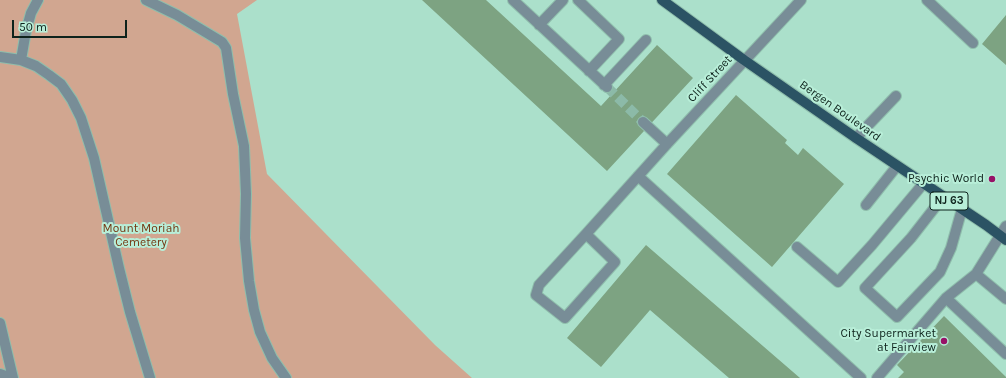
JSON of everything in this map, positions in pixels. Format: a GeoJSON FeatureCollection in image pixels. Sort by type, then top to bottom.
{"type":"FeatureCollection","features":[{"type":"Feature","properties":{"kind":"main road","name":"Bergen Boulevard"},"geometry":{"type":"LineString","coordinates":[[662,0],[744,60],[1003,238]]}},
{"type":"Feature","properties":{"kind":"street"},"geometry":{"type":"LineString","coordinates":[[21,60],[31,13],[38,0]]}},
{"type":"Feature","properties":{"kind":"street"},"geometry":{"type":"LineString","coordinates":[[146,0],[178,15],[222,42],[226,48],[233,94],[244,146],[246,194],[245,238],[249,281],[254,310],[263,339],[272,358],[286,378]]}},
{"type":"Feature","properties":{"kind":"street"},"geometry":{"type":"LineString","coordinates":[[512,0],[605,86],[646,40]]}},
{"type":"Feature","properties":{"kind":"street"},"geometry":{"type":"LineString","coordinates":[[539,25],[563,0]]}},
{"type":"Feature","properties":{"kind":"street"},"geometry":{"type":"LineString","coordinates":[[578,0],[619,39],[589,71]]}},
{"type":"Feature","properties":{"kind":"street","name":"Cliff Street"},"geometry":{"type":"LineString","coordinates":[[586,234],[615,262],[565,318],[536,295],[539,285],[744,60],[801,0]]}},
{"type":"Feature","properties":{"kind":"street"},"geometry":{"type":"LineString","coordinates":[[926,0],[973,43]]}},
{"type":"Feature","properties":{"kind":"street"},"geometry":{"type":"LineString","coordinates":[[0,56],[21,60],[36,66],[61,84],[72,100],[81,118],[94,158],[130,312],[150,378]]}},
{"type":"Feature","properties":{"kind":"street"},"geometry":{"type":"LineString","coordinates":[[856,138],[896,96]]}},
{"type":"Feature","properties":{"kind":"street"},"geometry":{"type":"LineString","coordinates":[[643,122],[667,144]]}},
{"type":"Feature","properties":{"kind":"street"},"geometry":{"type":"LineString","coordinates":[[866,205],[897,166]]}},
{"type":"Feature","properties":{"kind":"street"},"geometry":{"type":"LineString","coordinates":[[638,176],[861,378]]}},
{"type":"Feature","properties":{"kind":"street"},"geometry":{"type":"LineString","coordinates":[[796,247],[838,282],[872,246],[923,184]]}},
{"type":"Feature","properties":{"kind":"street"},"geometry":{"type":"LineString","coordinates":[[944,197],[911,238],[865,288],[897,317],[940,272],[951,248],[962,209]]}},
{"type":"Feature","properties":{"kind":"street"},"geometry":{"type":"LineString","coordinates":[[877,378],[946,298],[976,274],[1003,238],[1006,226]]}},
{"type":"Feature","properties":{"kind":"street"},"geometry":{"type":"LineString","coordinates":[[976,274],[1006,299]]}},
{"type":"Feature","properties":{"kind":"street"},"geometry":{"type":"LineString","coordinates":[[946,298],[1006,354]]}},
{"type":"Feature","properties":{"kind":"street"},"geometry":{"type":"LineString","coordinates":[[0,323],[12,378]]}},
{"type":"Feature","properties":{"kind":"street"},"geometry":{"type":"LineString","coordinates":[[0,374],[12,378]]}},
{"type":"Feature","properties":{"kind":"green space","name":"Mount Moriah Cemetery"},"geometry":{"type":"Polygon","coordinates":[[[0,0],[257,0],[237,14],[267,174],[435,345],[472,378],[0,378],[0,0]]]}},
{"type":"Feature","properties":{"kind":"building"},"geometry":{"type":"Polygon","coordinates":[[[422,0],[486,0],[601,106],[657,45],[693,78],[607,171],[422,0]]]}},
{"type":"Feature","properties":{"kind":"building"},"geometry":{"type":"Polygon","coordinates":[[[1006,15],[1006,65],[982,44],[1006,15]]]}},
{"type":"Feature","properties":{"kind":"building"},"geometry":{"type":"Polygon","coordinates":[[[736,95],[787,140],[785,143],[798,155],[803,148],[844,184],[772,267],[667,174],[736,95]]]}},
{"type":"Feature","properties":{"kind":"building"},"geometry":{"type":"Polygon","coordinates":[[[646,245],[800,378],[729,378],[650,310],[601,367],[567,338],[646,245]]]}},
{"type":"Feature","properties":{"kind":"building","name":"City Supermarket at Fairview"},"geometry":{"type":"Polygon","coordinates":[[[944,316],[1006,378],[898,378],[904,372],[897,365],[944,316]]]}},
{"type":"Feature","properties":{"kind":"tunnel"},"geometry":{"type":"LineString","coordinates":[[607,87],[643,122]]}},
{"type":"Feature","properties":{"kind":"place","name":"Psychic World"},"geometry":{"type":"Point","coordinates":[992,179]}},
{"type":"Feature","properties":{"kind":"place","name":"City Supermarket at Fairview"},"geometry":{"type":"Point","coordinates":[944,341]}}]}
